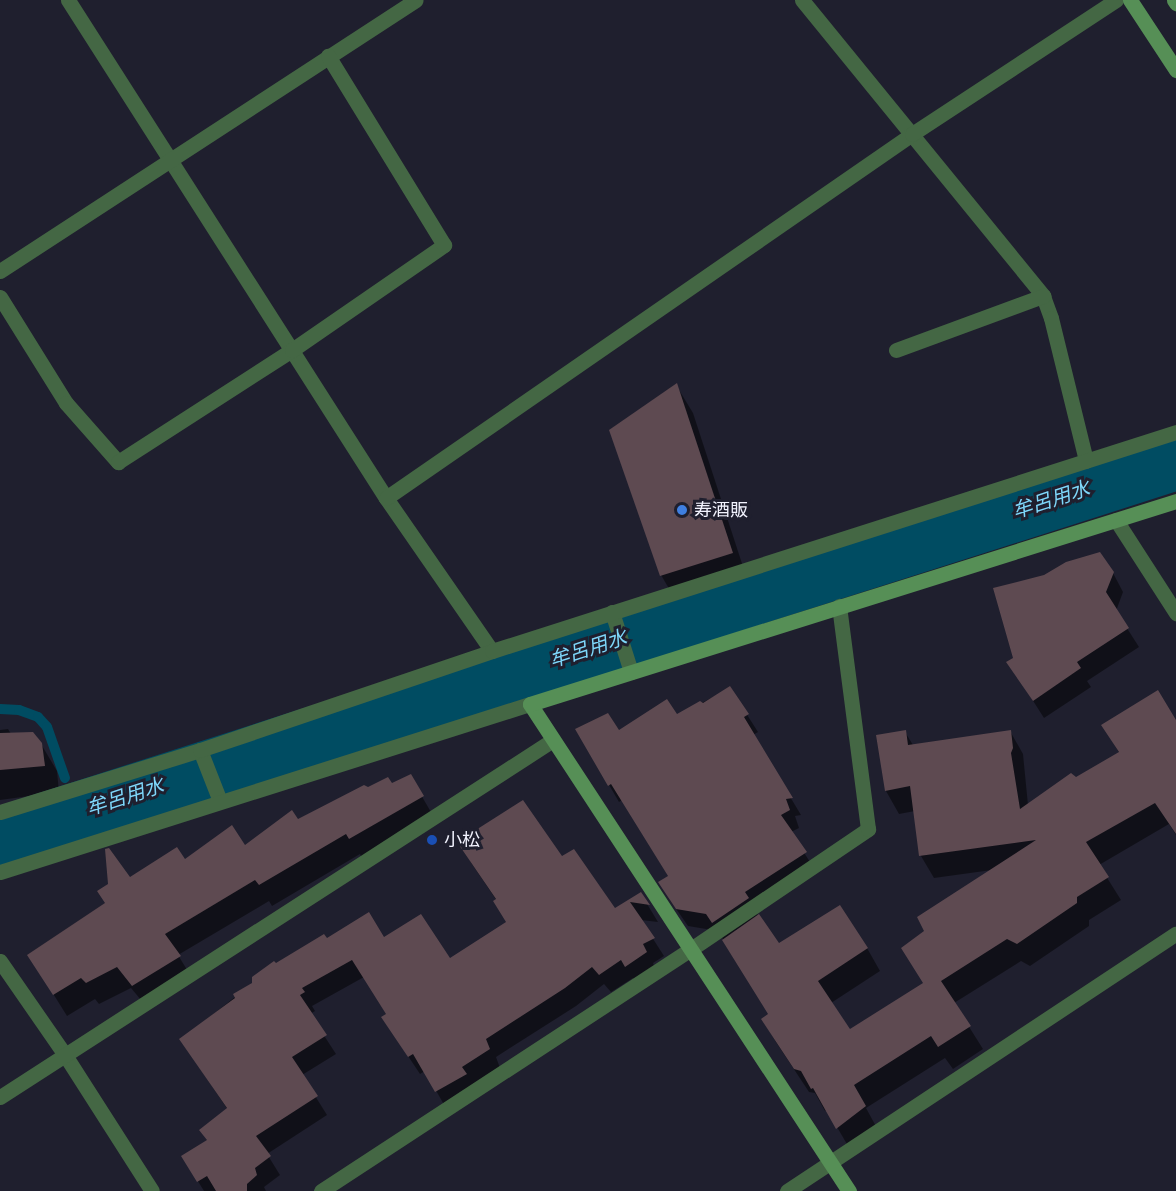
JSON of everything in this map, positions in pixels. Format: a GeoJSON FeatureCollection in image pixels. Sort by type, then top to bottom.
{"type":"FeatureCollection","features":[{"type":"Feature","properties":{"kind":"street"},"geometry":{"type":"LineString","coordinates":[[68,0],[386,498],[492,651]]}},
{"type":"Feature","properties":{"kind":"street"},"geometry":{"type":"LineString","coordinates":[[0,271],[415,0]]}},
{"type":"Feature","properties":{"kind":"street"},"geometry":{"type":"LineString","coordinates":[[802,0],[1043,296],[1051,318],[1086,461]]}},
{"type":"Feature","properties":{"kind":"street"},"geometry":{"type":"LineString","coordinates":[[386,498],[912,134],[1116,0]]}},
{"type":"Feature","properties":{"kind":"street"},"geometry":{"type":"LineString","coordinates":[[1130,0],[1176,70]]}},
{"type":"Feature","properties":{"kind":"street"},"geometry":{"type":"LineString","coordinates":[[0,297],[66,403],[118,462],[292,350],[444,245],[328,56]]}},
{"type":"Feature","properties":{"kind":"street"},"geometry":{"type":"LineString","coordinates":[[896,350],[1043,296]]}},
{"type":"Feature","properties":{"kind":"street"},"geometry":{"type":"LineString","coordinates":[[0,812],[202,755],[492,651],[1176,432]]}},
{"type":"Feature","properties":{"kind":"street"},"geometry":{"type":"LineString","coordinates":[[0,872],[217,794],[530,704],[1176,501]]}},
{"type":"Feature","properties":{"kind":"street"},"geometry":{"type":"LineString","coordinates":[[1116,520],[1176,613]]}},
{"type":"Feature","properties":{"kind":"street"},"geometry":{"type":"LineString","coordinates":[[321,1191],[691,949],[868,829],[839,606]]}},
{"type":"Feature","properties":{"kind":"street"},"geometry":{"type":"LineString","coordinates":[[612,612],[631,672]]}},
{"type":"Feature","properties":{"kind":"street"},"geometry":{"type":"LineString","coordinates":[[530,704],[849,1191]]}},
{"type":"Feature","properties":{"kind":"street"},"geometry":{"type":"LineString","coordinates":[[0,1097],[553,740]]}},
{"type":"Feature","properties":{"kind":"street"},"geometry":{"type":"LineString","coordinates":[[202,755],[217,794]]}},
{"type":"Feature","properties":{"kind":"street"},"geometry":{"type":"LineString","coordinates":[[787,1191],[1176,934]]}},
{"type":"Feature","properties":{"kind":"street"},"geometry":{"type":"LineString","coordinates":[[0,961],[65,1055],[152,1191]]}},
{"type":"Feature","properties":{"kind":"building"},"geometry":{"type":"Polygon","coordinates":[[[677,383],[733,553],[660,576],[609,430],[677,383]]]}},
{"type":"Feature","properties":{"kind":"building"},"geometry":{"type":"Polygon","coordinates":[[[1100,552],[1114,572],[1106,592],[1129,628],[1077,662],[1081,668],[1033,701],[1006,662],[1013,658],[993,588],[1044,575],[1066,562],[1100,552]]]}},
{"type":"Feature","properties":{"kind":"building"},"geometry":{"type":"Polygon","coordinates":[[[730,686],[749,714],[744,717],[793,798],[786,799],[790,810],[781,815],[807,852],[745,892],[749,898],[712,923],[706,914],[676,909],[658,882],[668,876],[611,784],[608,786],[575,729],[608,713],[619,730],[667,699],[677,714],[700,701],[703,703],[730,686]]]}},
{"type":"Feature","properties":{"kind":"building"},"geometry":{"type":"Polygon","coordinates":[[[1158,690],[1176,720],[1176,834],[1155,803],[1086,842],[1109,877],[1077,897],[1077,903],[1017,944],[1007,939],[941,981],[971,1026],[938,1047],[931,1036],[854,1085],[866,1106],[836,1129],[813,1088],[811,1089],[801,1071],[794,1069],[761,1019],[768,1014],[722,940],[759,914],[779,943],[840,905],[868,948],[818,981],[850,1029],[923,983],[901,948],[924,931],[917,917],[1036,840],[919,856],[910,786],[885,791],[876,735],[906,730],[908,745],[1011,730],[1013,748],[1011,753],[1020,809],[1071,773],[1076,777],[1119,752],[1101,725],[1158,690]]]}},
{"type":"Feature","properties":{"kind":"building"},"geometry":{"type":"Polygon","coordinates":[[[33,732],[42,743],[45,766],[0,770],[0,733],[33,732]]]}},
{"type":"Feature","properties":{"kind":"building"},"geometry":{"type":"Polygon","coordinates":[[[411,774],[424,796],[349,839],[346,834],[259,885],[255,880],[165,934],[181,956],[132,986],[117,967],[86,983],[81,978],[53,995],[27,955],[105,903],[97,891],[108,884],[105,849],[109,848],[130,877],[177,847],[185,859],[232,825],[245,845],[292,810],[298,819],[364,785],[368,787],[388,777],[392,783],[411,774]]]}},
{"type":"Feature","properties":{"kind":"building"},"geometry":{"type":"Polygon","coordinates":[[[523,800],[562,856],[574,849],[615,908],[641,892],[650,905],[630,902],[655,938],[643,944],[647,952],[625,967],[621,960],[599,975],[592,967],[565,988],[486,1039],[490,1049],[462,1067],[467,1074],[435,1092],[413,1054],[408,1057],[381,1017],[386,1014],[352,960],[302,988],[305,992],[300,995],[327,1035],[292,1057],[318,1096],[256,1136],[271,1156],[255,1168],[257,1175],[247,1184],[247,1191],[216,1191],[207,1176],[197,1182],[181,1156],[207,1140],[199,1130],[227,1108],[179,1039],[235,998],[233,994],[252,983],[252,977],[274,961],[276,963],[324,934],[327,938],[369,912],[384,937],[421,914],[450,958],[506,922],[493,901],[496,899],[457,842],[523,800]]]}},
{"type":"Feature","properties":{"kind":"waterway","name":"牟呂用水"},"geometry":{"type":"LineString","coordinates":[[0,837],[1176,460]]}},
{"type":"Feature","properties":{"kind":"waterway"},"geometry":{"type":"LineString","coordinates":[[0,709],[19,710],[38,717],[47,727],[65,778]]}},
{"type":"Feature","properties":{"kind":"place","name":"寿酒販"},"geometry":{"type":"Point","coordinates":[682,510]}},
{"type":"Feature","properties":{"kind":"place","name":"小松"},"geometry":{"type":"Point","coordinates":[432,840]}}]}
